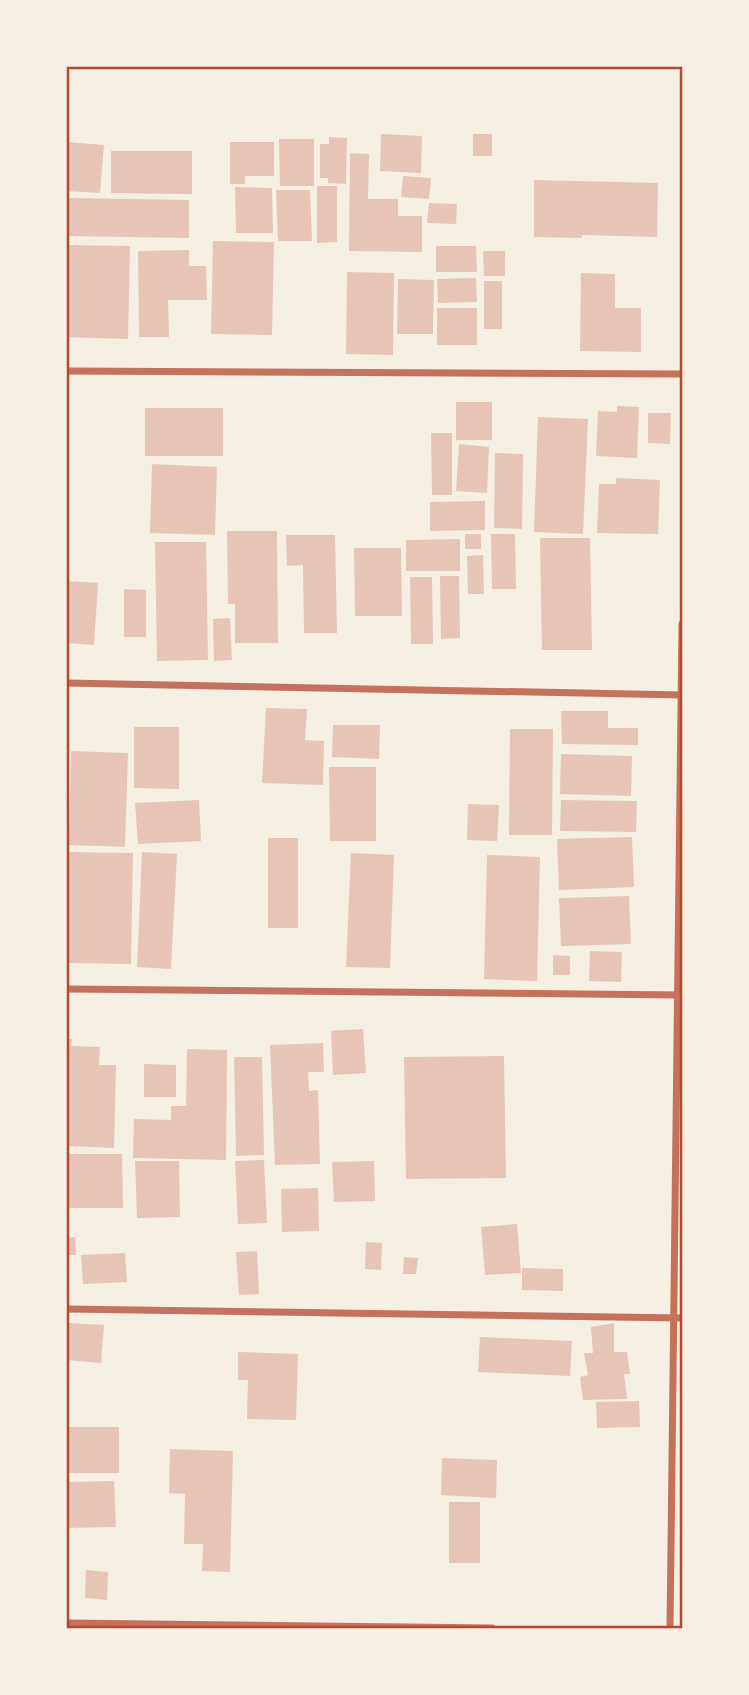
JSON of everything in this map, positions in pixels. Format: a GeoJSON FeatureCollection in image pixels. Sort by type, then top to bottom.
{"type":"FeatureCollection","features":[{"type":"Feature","properties":{"kind":"street"},"geometry":{"type":"LineString","coordinates":[[66,371],[682,374]]}},
{"type":"Feature","properties":{"kind":"street"},"geometry":{"type":"LineString","coordinates":[[670,1629],[680,995],[682,624]]}},
{"type":"Feature","properties":{"kind":"street"},"geometry":{"type":"LineString","coordinates":[[66,683],[682,695]]}},
{"type":"Feature","properties":{"kind":"street"},"geometry":{"type":"LineString","coordinates":[[66,989],[680,995]]}},
{"type":"Feature","properties":{"kind":"street"},"geometry":{"type":"LineString","coordinates":[[66,1310],[682,1318]]}},
{"type":"Feature","properties":{"kind":"street"},"geometry":{"type":"LineString","coordinates":[[66,1623],[492,1629]]}},
{"type":"Feature","properties":{"kind":"building"},"geometry":{"type":"Polygon","coordinates":[[[381,134],[422,136],[421,173],[380,171],[381,134]]]}},
{"type":"Feature","properties":{"kind":"building"},"geometry":{"type":"Polygon","coordinates":[[[473,134],[492,134],[492,156],[473,156],[473,134]]]}},
{"type":"Feature","properties":{"kind":"building"},"geometry":{"type":"Polygon","coordinates":[[[329,137],[347,138],[346,184],[328,183],[328,178],[320,178],[320,144],[329,144],[329,137]]]}},
{"type":"Feature","properties":{"kind":"building"},"geometry":{"type":"Polygon","coordinates":[[[279,139],[314,139],[314,186],[280,186],[279,139]]]}},
{"type":"Feature","properties":{"kind":"building"},"geometry":{"type":"Polygon","coordinates":[[[66,142],[104,145],[100,193],[66,191],[66,142]]]}},
{"type":"Feature","properties":{"kind":"building"},"geometry":{"type":"Polygon","coordinates":[[[230,142],[274,142],[274,176],[245,176],[245,184],[230,184],[230,142]]]}},
{"type":"Feature","properties":{"kind":"building"},"geometry":{"type":"Polygon","coordinates":[[[111,151],[192,151],[192,194],[111,193],[111,151]]]}},
{"type":"Feature","properties":{"kind":"building"},"geometry":{"type":"Polygon","coordinates":[[[350,153],[369,154],[368,199],[398,199],[398,216],[422,216],[422,252],[349,251],[350,153]]]}},
{"type":"Feature","properties":{"kind":"building"},"geometry":{"type":"Polygon","coordinates":[[[403,176],[431,178],[429,199],[401,197],[403,176]]]}},
{"type":"Feature","properties":{"kind":"building"},"geometry":{"type":"Polygon","coordinates":[[[534,180],[658,183],[657,237],[534,237],[534,180]]]}},
{"type":"Feature","properties":{"kind":"building"},"geometry":{"type":"Polygon","coordinates":[[[317,186],[337,186],[337,242],[317,243],[317,186]]]}},
{"type":"Feature","properties":{"kind":"building"},"geometry":{"type":"Polygon","coordinates":[[[235,187],[272,188],[273,233],[236,233],[235,187]]]}},
{"type":"Feature","properties":{"kind":"building"},"geometry":{"type":"Polygon","coordinates":[[[276,190],[310,190],[312,241],[278,241],[276,190]]]}},
{"type":"Feature","properties":{"kind":"building"},"geometry":{"type":"Polygon","coordinates":[[[66,198],[189,200],[189,238],[66,236],[66,198]]]}},
{"type":"Feature","properties":{"kind":"building"},"geometry":{"type":"Polygon","coordinates":[[[429,203],[457,204],[456,224],[427,223],[429,203]]]}},
{"type":"Feature","properties":{"kind":"building"},"geometry":{"type":"Polygon","coordinates":[[[213,241],[274,242],[272,335],[211,334],[213,241]]]}},
{"type":"Feature","properties":{"kind":"building"},"geometry":{"type":"Polygon","coordinates":[[[66,245],[130,246],[128,339],[66,337],[66,245]]]}},
{"type":"Feature","properties":{"kind":"building"},"geometry":{"type":"Polygon","coordinates":[[[436,246],[476,246],[477,272],[436,272],[436,246]]]}},
{"type":"Feature","properties":{"kind":"building"},"geometry":{"type":"Polygon","coordinates":[[[189,250],[189,266],[206,266],[207,300],[168,300],[169,337],[139,337],[138,251],[189,250]]]}},
{"type":"Feature","properties":{"kind":"building"},"geometry":{"type":"Polygon","coordinates":[[[483,251],[505,251],[505,276],[484,276],[483,251]]]}},
{"type":"Feature","properties":{"kind":"building"},"geometry":{"type":"Polygon","coordinates":[[[347,272],[394,273],[393,355],[346,354],[347,272]]]}},
{"type":"Feature","properties":{"kind":"building"},"geometry":{"type":"Polygon","coordinates":[[[581,273],[615,274],[615,308],[641,308],[641,352],[580,351],[581,273]]]}},
{"type":"Feature","properties":{"kind":"building"},"geometry":{"type":"Polygon","coordinates":[[[476,278],[477,302],[438,303],[437,279],[476,278]]]}},
{"type":"Feature","properties":{"kind":"building"},"geometry":{"type":"Polygon","coordinates":[[[398,279],[434,280],[433,334],[397,334],[398,279]]]}},
{"type":"Feature","properties":{"kind":"building"},"geometry":{"type":"Polygon","coordinates":[[[484,281],[502,281],[502,329],[484,329],[484,281]]]}},
{"type":"Feature","properties":{"kind":"building"},"geometry":{"type":"Polygon","coordinates":[[[437,308],[477,308],[477,345],[437,345],[437,308]]]}},
{"type":"Feature","properties":{"kind":"building"},"geometry":{"type":"Polygon","coordinates":[[[456,402],[492,402],[492,440],[456,440],[456,402]]]}},
{"type":"Feature","properties":{"kind":"building"},"geometry":{"type":"Polygon","coordinates":[[[617,406],[639,407],[637,458],[596,456],[598,411],[617,412],[617,406]]]}},
{"type":"Feature","properties":{"kind":"building"},"geometry":{"type":"Polygon","coordinates":[[[145,408],[223,408],[223,456],[145,456],[145,408]]]}},
{"type":"Feature","properties":{"kind":"building"},"geometry":{"type":"Polygon","coordinates":[[[648,413],[671,413],[670,444],[648,443],[648,413]]]}},
{"type":"Feature","properties":{"kind":"building"},"geometry":{"type":"Polygon","coordinates":[[[538,417],[588,419],[583,534],[534,532],[538,417]]]}},
{"type":"Feature","properties":{"kind":"building"},"geometry":{"type":"Polygon","coordinates":[[[431,433],[452,433],[452,495],[432,495],[431,433]]]}},
{"type":"Feature","properties":{"kind":"building"},"geometry":{"type":"Polygon","coordinates":[[[459,444],[489,447],[487,493],[456,491],[459,444]]]}},
{"type":"Feature","properties":{"kind":"building"},"geometry":{"type":"Polygon","coordinates":[[[495,453],[523,454],[522,529],[494,528],[495,453]]]}},
{"type":"Feature","properties":{"kind":"building"},"geometry":{"type":"Polygon","coordinates":[[[152,464],[217,467],[215,535],[150,533],[152,464]]]}},
{"type":"Feature","properties":{"kind":"building"},"geometry":{"type":"Polygon","coordinates":[[[616,478],[660,480],[658,534],[597,533],[599,484],[616,484],[616,478]]]}},
{"type":"Feature","properties":{"kind":"building"},"geometry":{"type":"Polygon","coordinates":[[[485,501],[485,530],[430,531],[430,502],[485,501]]]}},
{"type":"Feature","properties":{"kind":"building"},"geometry":{"type":"Polygon","coordinates":[[[227,531],[277,531],[278,643],[235,643],[235,604],[228,604],[227,531]]]}},
{"type":"Feature","properties":{"kind":"building"},"geometry":{"type":"Polygon","coordinates":[[[465,534],[481,534],[481,549],[465,549],[465,534]]]}},
{"type":"Feature","properties":{"kind":"building"},"geometry":{"type":"Polygon","coordinates":[[[491,534],[515,534],[516,589],[492,589],[491,534]]]}},
{"type":"Feature","properties":{"kind":"building"},"geometry":{"type":"Polygon","coordinates":[[[286,535],[335,535],[337,633],[304,633],[303,565],[287,566],[286,535]]]}},
{"type":"Feature","properties":{"kind":"building"},"geometry":{"type":"Polygon","coordinates":[[[540,538],[590,538],[592,650],[542,650],[540,538]]]}},
{"type":"Feature","properties":{"kind":"building"},"geometry":{"type":"Polygon","coordinates":[[[460,539],[460,571],[406,571],[406,540],[460,539]]]}},
{"type":"Feature","properties":{"kind":"building"},"geometry":{"type":"Polygon","coordinates":[[[155,542],[206,542],[208,660],[157,661],[155,542]]]}},
{"type":"Feature","properties":{"kind":"building"},"geometry":{"type":"Polygon","coordinates":[[[354,548],[401,548],[402,616],[355,616],[354,548]]]}},
{"type":"Feature","properties":{"kind":"building"},"geometry":{"type":"Polygon","coordinates":[[[483,555],[484,594],[468,594],[467,556],[483,555]]]}},
{"type":"Feature","properties":{"kind":"building"},"geometry":{"type":"Polygon","coordinates":[[[440,576],[459,576],[460,638],[441,639],[440,576]]]}},
{"type":"Feature","properties":{"kind":"building"},"geometry":{"type":"Polygon","coordinates":[[[410,577],[432,577],[433,644],[411,644],[410,577]]]}},
{"type":"Feature","properties":{"kind":"building"},"geometry":{"type":"Polygon","coordinates":[[[66,581],[98,583],[94,645],[66,643],[66,581]]]}},
{"type":"Feature","properties":{"kind":"building"},"geometry":{"type":"Polygon","coordinates":[[[124,589],[146,590],[146,637],[124,637],[124,589]]]}},
{"type":"Feature","properties":{"kind":"building"},"geometry":{"type":"Polygon","coordinates":[[[230,618],[232,660],[214,661],[213,619],[230,618]]]}},
{"type":"Feature","properties":{"kind":"building"},"geometry":{"type":"Polygon","coordinates":[[[266,708],[307,709],[305,740],[324,741],[323,785],[262,783],[266,708]]]}},
{"type":"Feature","properties":{"kind":"building"},"geometry":{"type":"Polygon","coordinates":[[[561,711],[608,711],[608,728],[638,728],[638,745],[562,744],[561,711]]]}},
{"type":"Feature","properties":{"kind":"building"},"geometry":{"type":"Polygon","coordinates":[[[333,725],[380,725],[379,759],[332,757],[333,725]]]}},
{"type":"Feature","properties":{"kind":"building"},"geometry":{"type":"Polygon","coordinates":[[[134,727],[179,727],[179,789],[134,788],[134,727]]]}},
{"type":"Feature","properties":{"kind":"building"},"geometry":{"type":"Polygon","coordinates":[[[510,729],[553,729],[552,835],[509,835],[510,729]]]}},
{"type":"Feature","properties":{"kind":"building"},"geometry":{"type":"Polygon","coordinates":[[[71,751],[128,753],[125,847],[69,845],[71,751]]]}},
{"type":"Feature","properties":{"kind":"building"},"geometry":{"type":"Polygon","coordinates":[[[561,754],[632,756],[631,796],[560,794],[561,754]]]}},
{"type":"Feature","properties":{"kind":"building"},"geometry":{"type":"Polygon","coordinates":[[[329,767],[376,767],[376,841],[330,841],[329,767]]]}},
{"type":"Feature","properties":{"kind":"building"},"geometry":{"type":"Polygon","coordinates":[[[199,800],[201,841],[138,844],[135,803],[199,800]]]}},
{"type":"Feature","properties":{"kind":"building"},"geometry":{"type":"Polygon","coordinates":[[[561,800],[637,801],[636,832],[560,831],[561,800]]]}},
{"type":"Feature","properties":{"kind":"building"},"geometry":{"type":"Polygon","coordinates":[[[468,804],[499,805],[497,841],[467,840],[468,804]]]}},
{"type":"Feature","properties":{"kind":"building"},"geometry":{"type":"Polygon","coordinates":[[[632,837],[634,887],[559,890],[557,839],[632,837]]]}},
{"type":"Feature","properties":{"kind":"building"},"geometry":{"type":"Polygon","coordinates":[[[268,838],[298,838],[298,928],[268,928],[268,838]]]}},
{"type":"Feature","properties":{"kind":"building"},"geometry":{"type":"Polygon","coordinates":[[[66,852],[133,853],[131,964],[66,963],[66,852]]]}},
{"type":"Feature","properties":{"kind":"building"},"geometry":{"type":"Polygon","coordinates":[[[142,852],[177,854],[171,969],[137,967],[142,852]]]}},
{"type":"Feature","properties":{"kind":"building"},"geometry":{"type":"Polygon","coordinates":[[[351,853],[394,855],[390,968],[346,967],[351,853]]]}},
{"type":"Feature","properties":{"kind":"building"},"geometry":{"type":"Polygon","coordinates":[[[487,855],[540,857],[537,981],[484,979],[487,855]]]}},
{"type":"Feature","properties":{"kind":"building"},"geometry":{"type":"Polygon","coordinates":[[[629,896],[631,944],[561,946],[559,898],[629,896]]]}},
{"type":"Feature","properties":{"kind":"building"},"geometry":{"type":"Polygon","coordinates":[[[590,951],[622,952],[621,982],[589,981],[590,951]]]}},
{"type":"Feature","properties":{"kind":"building"},"geometry":{"type":"Polygon","coordinates":[[[553,955],[570,956],[570,975],[553,975],[553,955]]]}},
{"type":"Feature","properties":{"kind":"building"},"geometry":{"type":"Polygon","coordinates":[[[363,1029],[366,1073],[333,1075],[331,1031],[363,1029]]]}},
{"type":"Feature","properties":{"kind":"building"},"geometry":{"type":"Polygon","coordinates":[[[66,1039],[72,1039],[71,1046],[100,1047],[99,1065],[116,1065],[114,1148],[66,1146],[66,1039]]]}},
{"type":"Feature","properties":{"kind":"building"},"geometry":{"type":"Polygon","coordinates":[[[323,1043],[324,1072],[308,1072],[309,1091],[318,1090],[320,1164],[275,1165],[270,1045],[323,1043]]]}},
{"type":"Feature","properties":{"kind":"building"},"geometry":{"type":"Polygon","coordinates":[[[187,1049],[227,1050],[226,1160],[133,1158],[134,1119],[171,1120],[171,1106],[186,1106],[187,1049]]]}},
{"type":"Feature","properties":{"kind":"building"},"geometry":{"type":"Polygon","coordinates":[[[504,1056],[506,1178],[406,1179],[404,1057],[504,1056]]]}},
{"type":"Feature","properties":{"kind":"building"},"geometry":{"type":"Polygon","coordinates":[[[234,1057],[262,1057],[264,1155],[236,1156],[234,1057]]]}},
{"type":"Feature","properties":{"kind":"building"},"geometry":{"type":"Polygon","coordinates":[[[144,1064],[176,1065],[176,1097],[144,1097],[144,1064]]]}},
{"type":"Feature","properties":{"kind":"building"},"geometry":{"type":"Polygon","coordinates":[[[66,1154],[122,1154],[123,1208],[66,1208],[66,1154]]]}},
{"type":"Feature","properties":{"kind":"building"},"geometry":{"type":"Polygon","coordinates":[[[264,1160],[267,1223],[238,1224],[235,1161],[264,1160]]]}},
{"type":"Feature","properties":{"kind":"building"},"geometry":{"type":"Polygon","coordinates":[[[135,1161],[179,1161],[180,1217],[137,1218],[135,1161]]]}},
{"type":"Feature","properties":{"kind":"building"},"geometry":{"type":"Polygon","coordinates":[[[374,1161],[375,1201],[334,1202],[332,1162],[374,1161]]]}},
{"type":"Feature","properties":{"kind":"building"},"geometry":{"type":"Polygon","coordinates":[[[318,1188],[319,1231],[282,1232],[281,1189],[318,1188]]]}},
{"type":"Feature","properties":{"kind":"building"},"geometry":{"type":"Polygon","coordinates":[[[517,1224],[521,1273],[485,1275],[481,1227],[517,1224]]]}},
{"type":"Feature","properties":{"kind":"building"},"geometry":{"type":"Polygon","coordinates":[[[75,1237],[76,1255],[66,1255],[66,1238],[75,1237]]]}},
{"type":"Feature","properties":{"kind":"building"},"geometry":{"type":"Polygon","coordinates":[[[366,1242],[382,1243],[381,1270],[365,1269],[366,1242]]]}},
{"type":"Feature","properties":{"kind":"building"},"geometry":{"type":"Polygon","coordinates":[[[257,1251],[259,1294],[239,1295],[236,1252],[257,1251]]]}},
{"type":"Feature","properties":{"kind":"building"},"geometry":{"type":"Polygon","coordinates":[[[125,1253],[127,1282],[83,1284],[81,1255],[125,1253]]]}},
{"type":"Feature","properties":{"kind":"building"},"geometry":{"type":"Polygon","coordinates":[[[404,1257],[418,1258],[416,1274],[403,1274],[404,1257]]]}},
{"type":"Feature","properties":{"kind":"building"},"geometry":{"type":"Polygon","coordinates":[[[522,1268],[563,1269],[563,1291],[522,1290],[522,1268]]]}},
{"type":"Feature","properties":{"kind":"building"},"geometry":{"type":"Polygon","coordinates":[[[69,1323],[104,1325],[101,1363],[66,1360],[69,1323]]]}},
{"type":"Feature","properties":{"kind":"building"},"geometry":{"type":"Polygon","coordinates":[[[614,1323],[614,1352],[627,1352],[630,1374],[624,1374],[627,1399],[583,1400],[580,1377],[588,1375],[584,1353],[593,1353],[591,1327],[614,1323]]]}},
{"type":"Feature","properties":{"kind":"building"},"geometry":{"type":"Polygon","coordinates":[[[480,1337],[572,1341],[570,1376],[478,1372],[480,1337]]]}},
{"type":"Feature","properties":{"kind":"building"},"geometry":{"type":"Polygon","coordinates":[[[238,1352],[298,1354],[296,1420],[247,1419],[248,1380],[238,1380],[238,1352]]]}},
{"type":"Feature","properties":{"kind":"building"},"geometry":{"type":"Polygon","coordinates":[[[639,1401],[640,1427],[597,1428],[596,1402],[639,1401]]]}},
{"type":"Feature","properties":{"kind":"building"},"geometry":{"type":"Polygon","coordinates":[[[66,1427],[119,1427],[119,1473],[66,1473],[66,1427]]]}},
{"type":"Feature","properties":{"kind":"building"},"geometry":{"type":"Polygon","coordinates":[[[170,1449],[233,1451],[230,1572],[202,1571],[203,1544],[184,1544],[185,1494],[169,1493],[170,1449]]]}},
{"type":"Feature","properties":{"kind":"building"},"geometry":{"type":"Polygon","coordinates":[[[442,1458],[497,1460],[496,1498],[441,1495],[442,1458]]]}},
{"type":"Feature","properties":{"kind":"building"},"geometry":{"type":"Polygon","coordinates":[[[114,1481],[116,1527],[66,1528],[66,1482],[114,1481]]]}},
{"type":"Feature","properties":{"kind":"building"},"geometry":{"type":"Polygon","coordinates":[[[449,1502],[480,1502],[480,1563],[449,1563],[449,1502]]]}},
{"type":"Feature","properties":{"kind":"building"},"geometry":{"type":"Polygon","coordinates":[[[86,1570],[108,1572],[107,1600],[85,1598],[86,1570]]]}}]}
